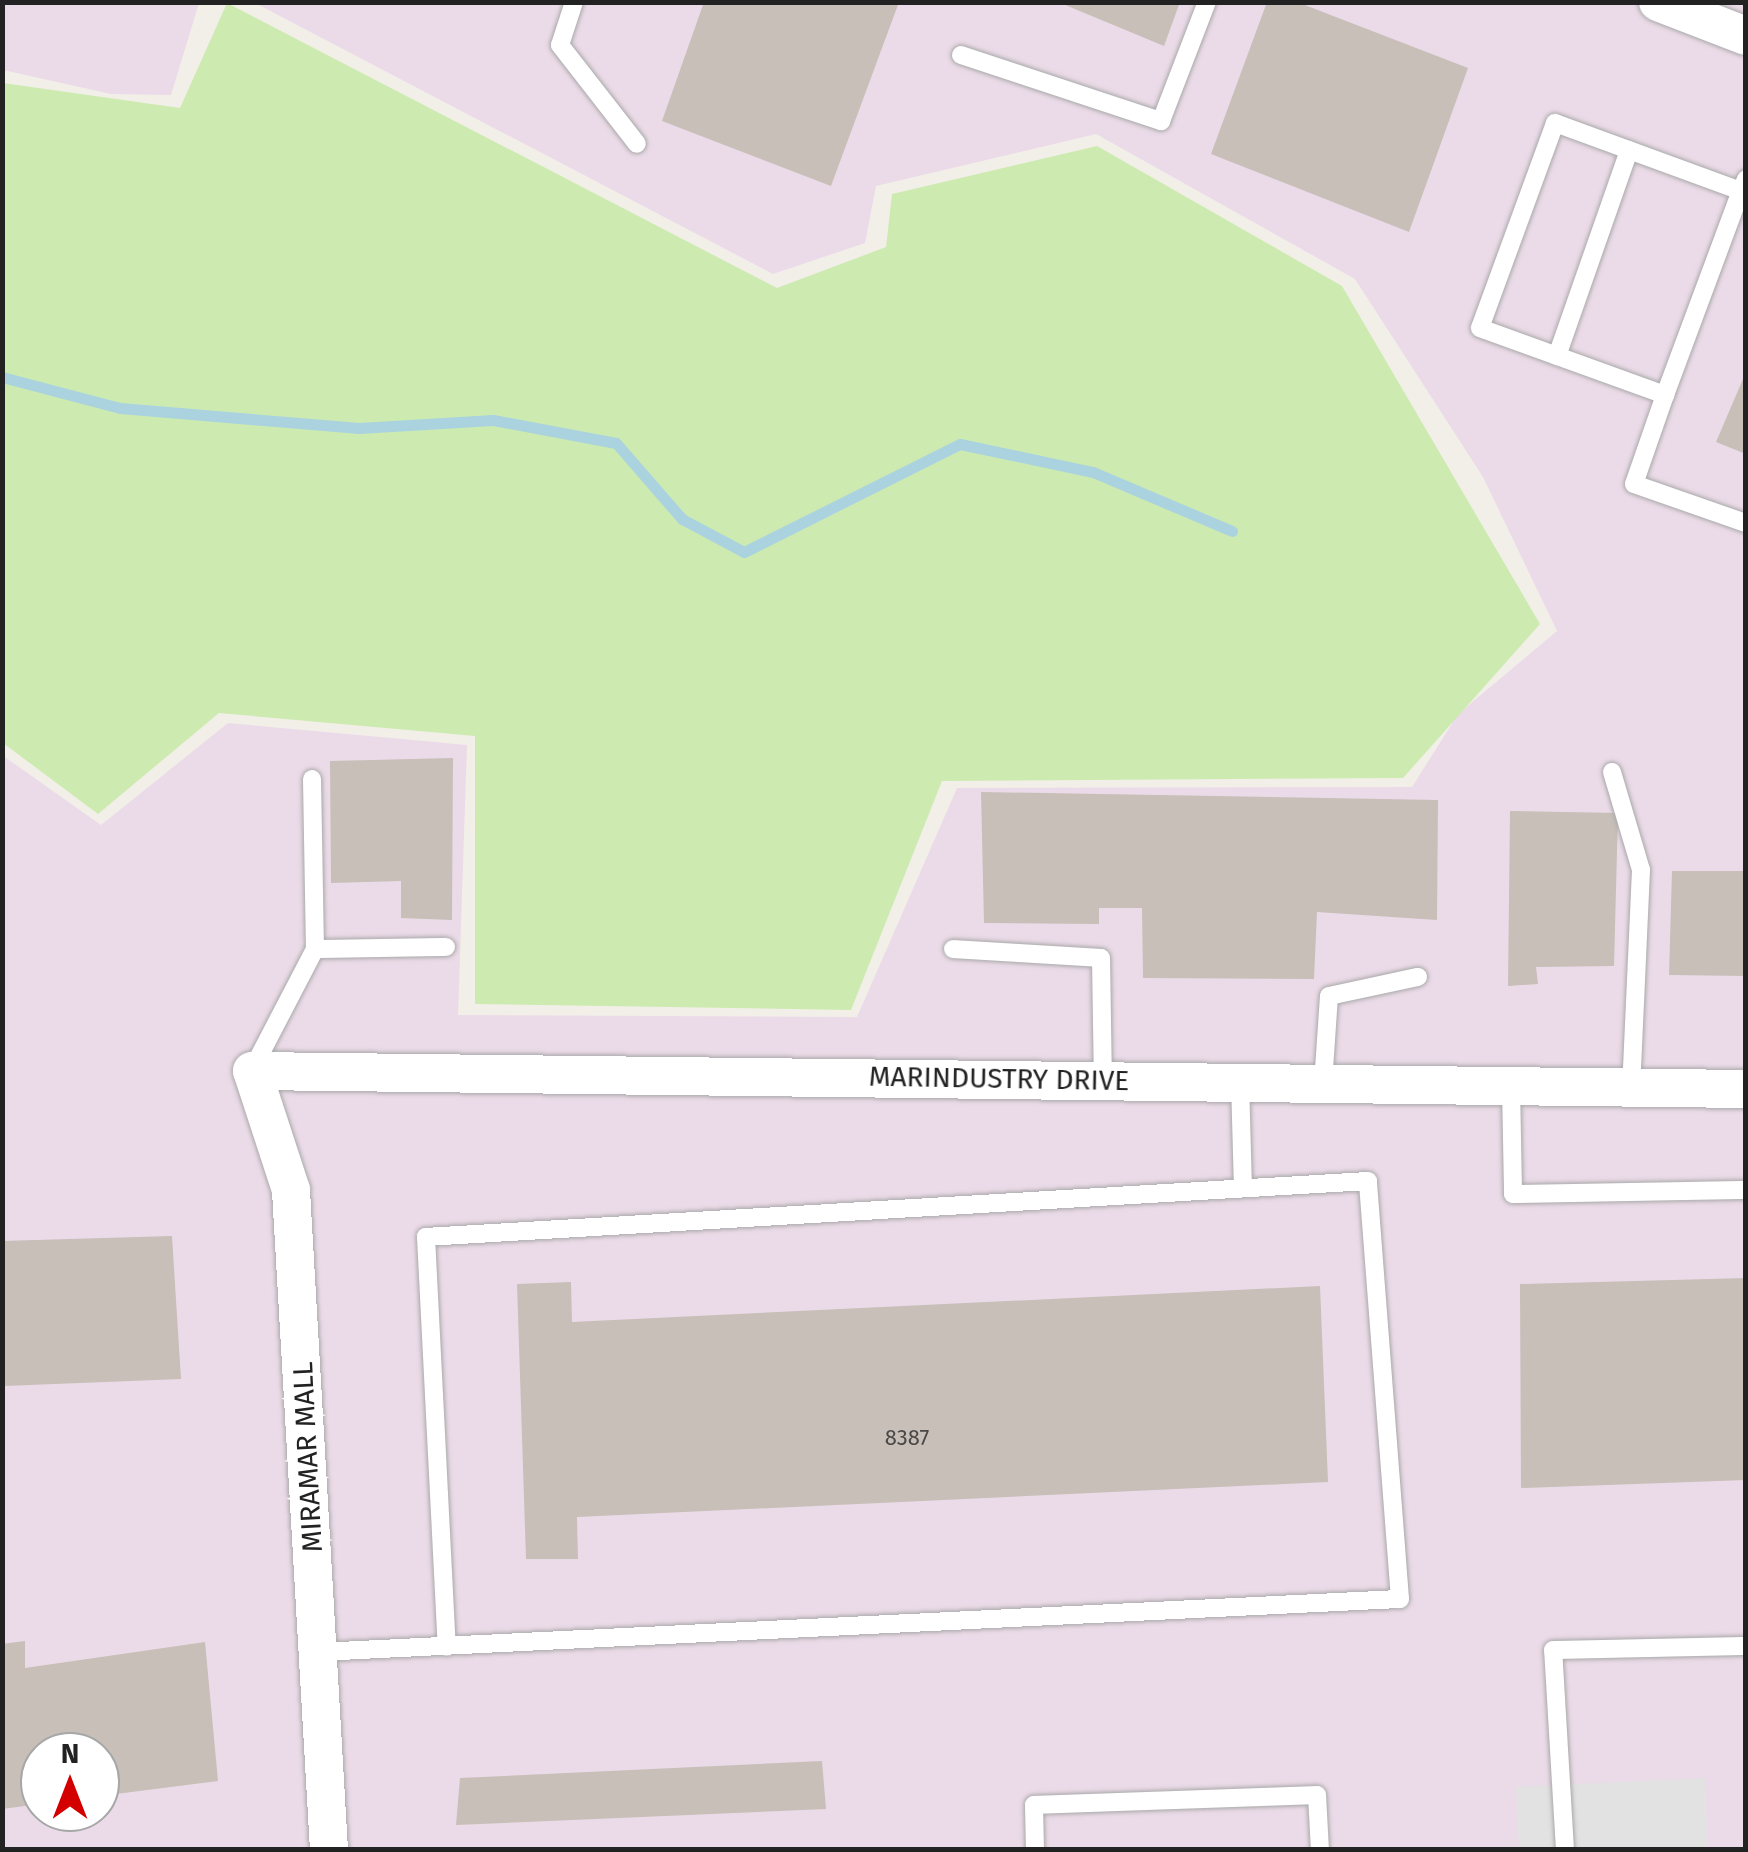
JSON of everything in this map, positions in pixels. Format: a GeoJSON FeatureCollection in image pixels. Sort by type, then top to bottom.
{"type":"FeatureCollection","features":[{"type":"Feature","properties":{"kind":"street"},"geometry":{"type":"LineString","coordinates":[[1658,2],[1746,36]]}},
{"type":"Feature","properties":{"kind":"street","name":"MARINDUSTRY DRIVE"},"geometry":{"type":"LineString","coordinates":[[252,1071],[1746,1089]]}},
{"type":"Feature","properties":{"kind":"street","name":"MIRAMAR MALL"},"geometry":{"type":"LineString","coordinates":[[252,1071],[290,1190],[328,1850]]}},
{"type":"Feature","properties":{"kind":"lane"},"geometry":{"type":"LineString","coordinates":[[574,2],[560,45],[637,144]]}},
{"type":"Feature","properties":{"kind":"lane"},"geometry":{"type":"LineString","coordinates":[[961,55],[1161,120],[1207,2]]}},
{"type":"Feature","properties":{"kind":"lane"},"geometry":{"type":"LineString","coordinates":[[1665,396],[1480,328],[1556,123],[1743,185],[1634,484],[1746,523]]}},
{"type":"Feature","properties":{"kind":"lane"},"geometry":{"type":"LineString","coordinates":[[1556,356],[1629,150]]}},
{"type":"Feature","properties":{"kind":"lane"},"geometry":{"type":"LineString","coordinates":[[1612,772],[1641,870],[1631,1088]]}},
{"type":"Feature","properties":{"kind":"lane"},"geometry":{"type":"LineString","coordinates":[[252,1071],[316,949],[312,779]]}},
{"type":"Feature","properties":{"kind":"lane"},"geometry":{"type":"LineString","coordinates":[[316,949],[446,946]]}},
{"type":"Feature","properties":{"kind":"lane"},"geometry":{"type":"LineString","coordinates":[[952,949],[1101,958],[1103,1080]]}},
{"type":"Feature","properties":{"kind":"lane"},"geometry":{"type":"LineString","coordinates":[[1323,1084],[1329,996],[1418,977]]}},
{"type":"Feature","properties":{"kind":"lane"},"geometry":{"type":"LineString","coordinates":[[1240,1082],[1244,1188]]}},
{"type":"Feature","properties":{"kind":"lane"},"geometry":{"type":"LineString","coordinates":[[1511,1086],[1513,1194],[1746,1190]]}},
{"type":"Feature","properties":{"kind":"lane"},"geometry":{"type":"LineString","coordinates":[[319,1652],[448,1646],[1400,1599],[1368,1181],[426,1237],[448,1646]]}},
{"type":"Feature","properties":{"kind":"lane"},"geometry":{"type":"LineString","coordinates":[[1565,1850],[1553,1650],[1746,1646]]}},
{"type":"Feature","properties":{"kind":"lane"},"geometry":{"type":"LineString","coordinates":[[1035,1850],[1034,1806],[1317,1795],[1320,1850]]}},
{"type":"Feature","properties":{"kind":"shaded area"},"geometry":{"type":"Polygon","coordinates":[[[3,2],[199,3],[171,95],[111,94],[3,70],[3,2]]]}},
{"type":"Feature","properties":{"kind":"shaded area"},"geometry":{"type":"Polygon","coordinates":[[[255,3],[1745,3],[1745,1849],[3,1849],[2,755],[101,825],[228,723],[467,745],[458,1015],[857,1017],[957,788],[1412,787],[1458,714],[1557,631],[1483,477],[1355,279],[1096,134],[876,186],[865,243],[773,274],[255,3]]]}},
{"type":"Feature","properties":{"kind":"shaded area"},"geometry":{"type":"Polygon","coordinates":[[[1705,1778],[1708,1849],[1519,1849],[1516,1787],[1705,1778]]]}},
{"type":"Feature","properties":{"kind":"green space"},"geometry":{"type":"Polygon","coordinates":[[[227,3],[777,288],[886,247],[892,194],[1097,146],[1342,286],[1540,624],[1403,778],[942,781],[851,1010],[475,1004],[475,736],[219,713],[98,814],[3,743],[3,83],[180,108],[227,3]]]}},
{"type":"Feature","properties":{"kind":"building"},"geometry":{"type":"Polygon","coordinates":[[[704,2],[899,2],[831,186],[662,121],[704,2]]]}},
{"type":"Feature","properties":{"kind":"building"},"geometry":{"type":"Polygon","coordinates":[[[1058,2],[1180,2],[1164,46],[1058,2]]]}},
{"type":"Feature","properties":{"kind":"building"},"geometry":{"type":"Polygon","coordinates":[[[1267,2],[1297,2],[1468,68],[1409,232],[1211,154],[1267,2]]]}},
{"type":"Feature","properties":{"kind":"building"},"geometry":{"type":"Polygon","coordinates":[[[1746,372],[1746,454],[1716,442],[1746,372]]]}},
{"type":"Feature","properties":{"kind":"building"},"geometry":{"type":"Polygon","coordinates":[[[453,758],[452,920],[401,918],[401,881],[331,883],[330,761],[453,758]]]}},
{"type":"Feature","properties":{"kind":"building"},"geometry":{"type":"Polygon","coordinates":[[[981,792],[1438,800],[1437,920],[1317,912],[1314,979],[1143,978],[1142,908],[1099,908],[1099,924],[984,923],[981,792]]]}},
{"type":"Feature","properties":{"kind":"building"},"geometry":{"type":"Polygon","coordinates":[[[1510,811],[1618,813],[1614,966],[1536,967],[1538,984],[1508,986],[1510,811]]]}},
{"type":"Feature","properties":{"kind":"building"},"geometry":{"type":"Polygon","coordinates":[[[1672,871],[1746,871],[1746,976],[1669,975],[1672,871]]]}},
{"type":"Feature","properties":{"kind":"building"},"geometry":{"type":"Polygon","coordinates":[[[172,1236],[181,1379],[4,1386],[2,1241],[172,1236]]]}},
{"type":"Feature","properties":{"kind":"building"},"geometry":{"type":"Polygon","coordinates":[[[1746,1278],[1746,1480],[1521,1488],[1520,1284],[1746,1278]]]}},
{"type":"Feature","properties":{"kind":"building"},"geometry":{"type":"Polygon","coordinates":[[[571,1282],[572,1322],[1320,1286],[1328,1482],[577,1517],[578,1559],[526,1559],[517,1284],[571,1282]]]}},
{"type":"Feature","properties":{"kind":"building"},"geometry":{"type":"Polygon","coordinates":[[[25,1641],[25,1668],[205,1642],[218,1781],[120,1793],[120,1732],[20,1732],[20,1807],[2,1809],[2,1644],[25,1641]]]}},
{"type":"Feature","properties":{"kind":"building"},"geometry":{"type":"Polygon","coordinates":[[[822,1761],[826,1809],[456,1825],[460,1778],[822,1761]]]}},
{"type":"Feature","properties":{"kind":"waterway"},"geometry":{"type":"LineString","coordinates":[[2,377],[120,408],[359,428],[493,420],[616,443],[682,519],[744,552],[960,444],[1093,472],[1232,531]]}}]}
